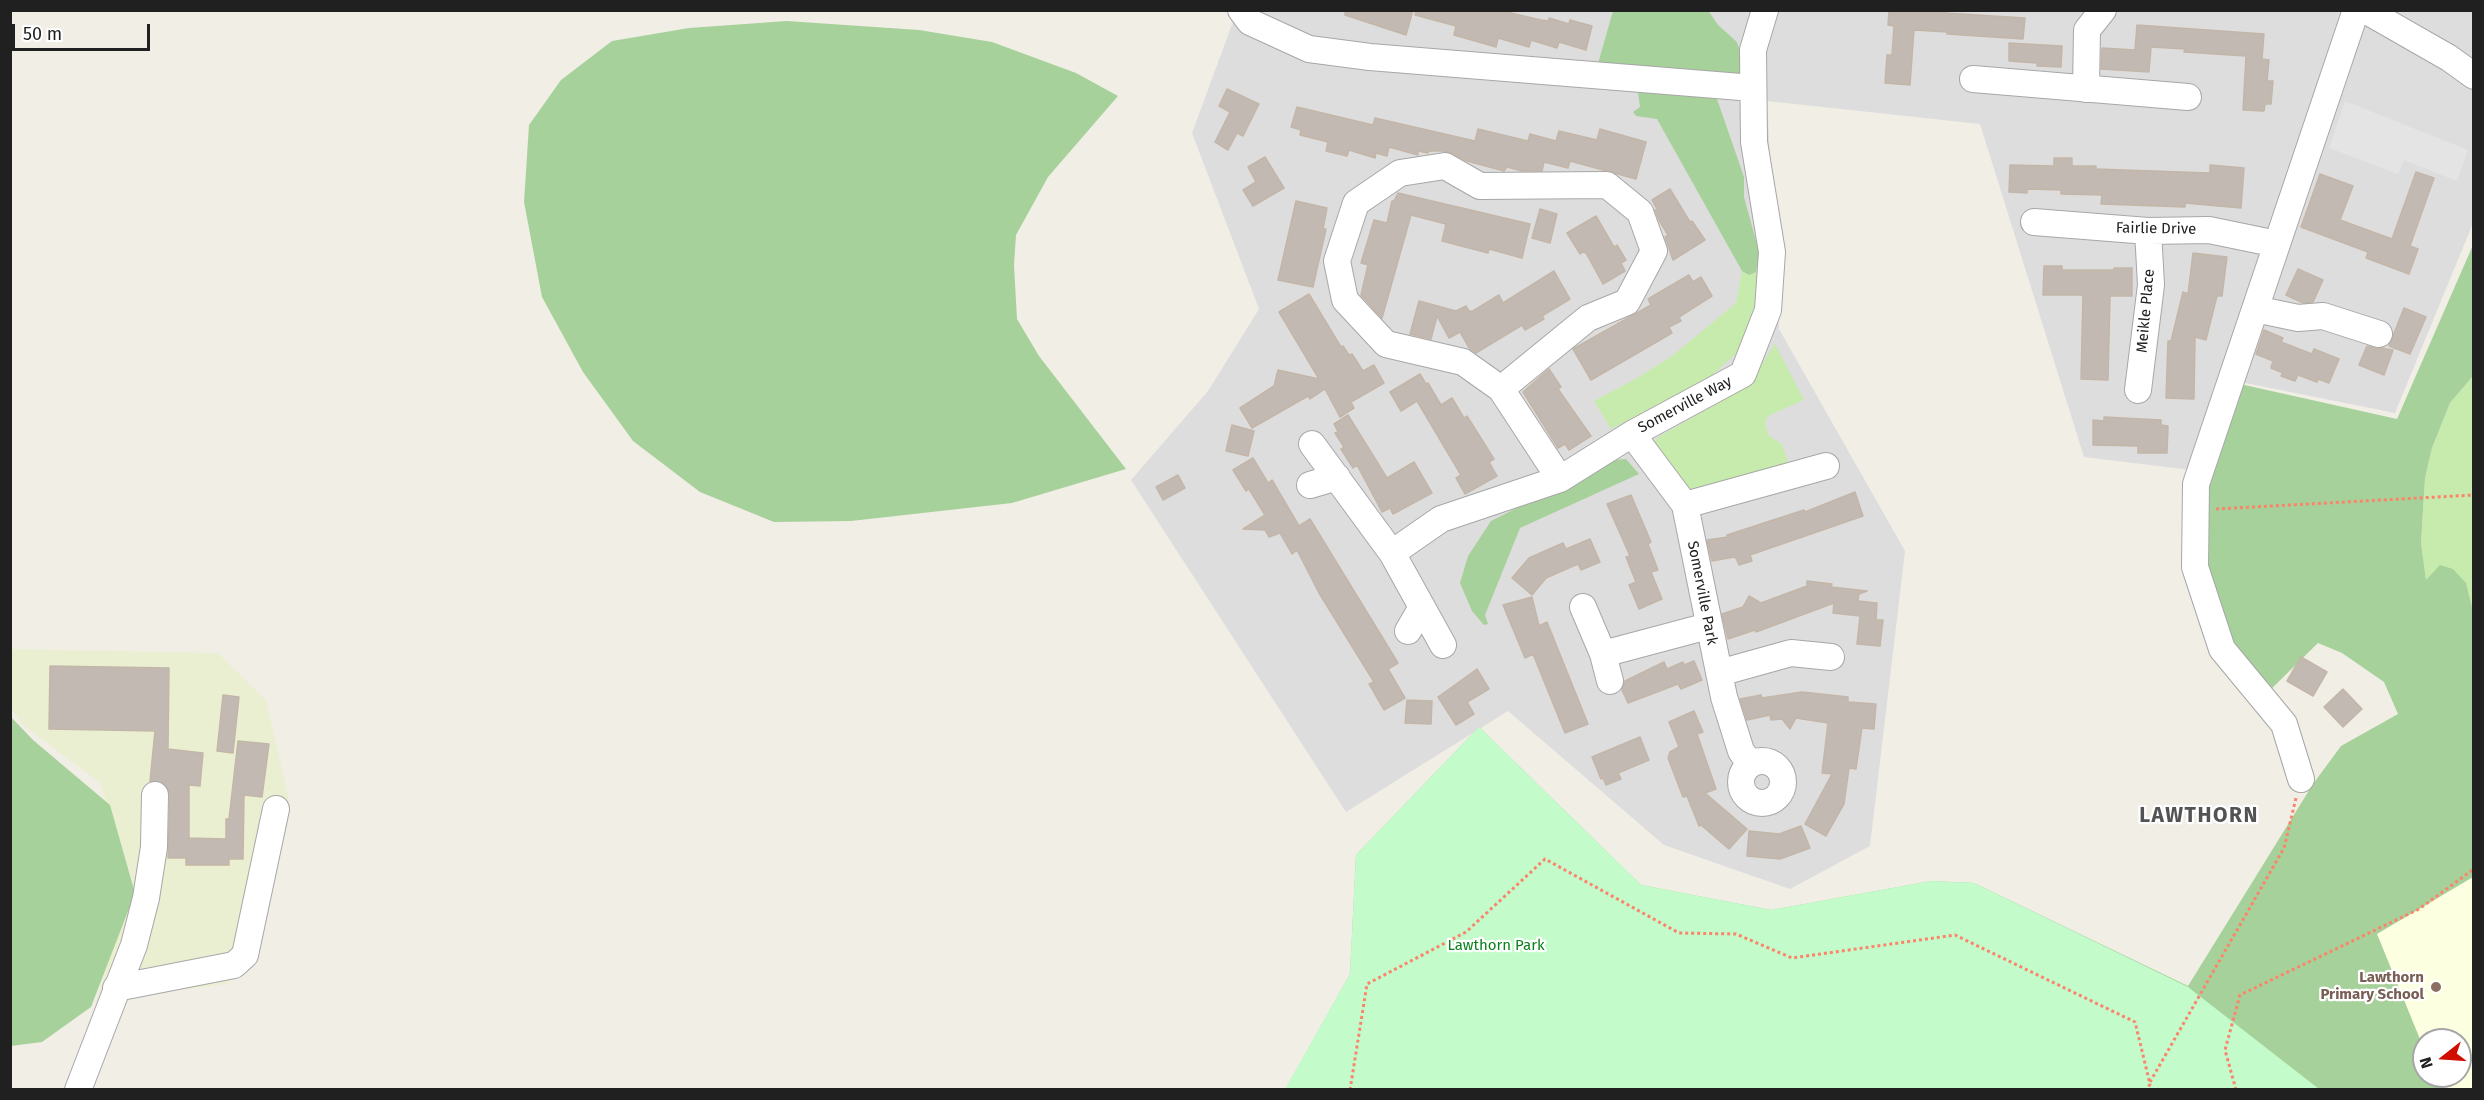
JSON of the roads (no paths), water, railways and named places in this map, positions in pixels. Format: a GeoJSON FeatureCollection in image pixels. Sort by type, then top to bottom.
{"type":"FeatureCollection","features":[{"type":"Feature","properties":{"kind":"street"},"geometry":{"type":"LineString","coordinates":[[1241,10],[1250,22],[1309,49],[1370,57],[1753,88]]}},
{"type":"Feature","properties":{"kind":"street","name":"Somerville Way"},"geometry":{"type":"LineString","coordinates":[[1392,553],[1441,519],[1560,479],[1632,434],[1743,374],[1768,310],[1772,252],[1754,142],[1753,50],[1765,10]]}},
{"type":"Feature","properties":{"kind":"street"},"geometry":{"type":"LineString","coordinates":[[2086,89],[2087,30],[2103,10]]}},
{"type":"Feature","properties":{"kind":"street"},"geometry":{"type":"LineString","coordinates":[[2301,779],[2284,724],[2222,649],[2195,567],[2196,484],[2356,10]]}},
{"type":"Feature","properties":{"kind":"street"},"geometry":{"type":"LineString","coordinates":[[2365,10],[2449,58],[2474,76]]}},
{"type":"Feature","properties":{"kind":"street"},"geometry":{"type":"LineString","coordinates":[[1973,79],[2188,97]]}},
{"type":"Feature","properties":{"kind":"street"},"geometry":{"type":"LineString","coordinates":[[1501,389],[1588,318],[1627,302],[1654,250],[1640,212],[1606,185],[1480,186],[1445,166],[1400,174],[1356,202],[1337,261],[1345,300],[1386,344],[1463,362],[1501,389],[1560,479]]}},
{"type":"Feature","properties":{"kind":"street","name":"Fairlie Drive"},"geometry":{"type":"LineString","coordinates":[[2034,222],[2148,231],[2209,230],[2277,244]]}},
{"type":"Feature","properties":{"kind":"street","name":"Meikle Place"},"geometry":{"type":"LineString","coordinates":[[2138,390],[2151,285],[2148,231]]}},
{"type":"Feature","properties":{"kind":"street"},"geometry":{"type":"LineString","coordinates":[[2255,309],[2298,318],[2323,316],[2379,334]]}},
{"type":"Feature","properties":{"kind":"street","name":"Somerville Park"},"geometry":{"type":"LineString","coordinates":[[1632,434],[1685,506],[1719,674],[1741,751],[1750,764]]}},
{"type":"Feature","properties":{"kind":"street"},"geometry":{"type":"LineString","coordinates":[[1312,444],[1392,553],[1443,645]]}},
{"type":"Feature","properties":{"kind":"street"},"geometry":{"type":"LineString","coordinates":[[1685,506],[1826,466]]}},
{"type":"Feature","properties":{"kind":"street"},"geometry":{"type":"LineString","coordinates":[[1310,485],[1337,477]]}},
{"type":"Feature","properties":{"kind":"street"},"geometry":{"type":"LineString","coordinates":[[1408,631],[1422,607]]}},
{"type":"Feature","properties":{"kind":"street"},"geometry":{"type":"LineString","coordinates":[[1583,607],[1604,654],[1610,681]]}},
{"type":"Feature","properties":{"kind":"street"},"geometry":{"type":"LineString","coordinates":[[1604,654],[1708,626]]}},
{"type":"Feature","properties":{"kind":"street"},"geometry":{"type":"LineString","coordinates":[[1719,674],[1791,653],[1831,657]]}},
{"type":"Feature","properties":{"kind":"street"},"geometry":{"type":"LineString","coordinates":[[78,1089],[134,945],[146,898],[154,848],[155,795]]}},
{"type":"Feature","properties":{"kind":"street"},"geometry":{"type":"LineString","coordinates":[[116,988],[234,965],[245,956],[276,809]]}},
{"type":"Feature","properties":{"kind":"place","name":"Lawthorn Primary School"},"geometry":{"type":"Point","coordinates":[2436,987]}},
{"type":"Feature","properties":{"kind":"district","name":"LAWTHORN"},"geometry":{"type":"Point","coordinates":[2199,816]}},
{"type":"Feature","properties":{"kind":"park label","name":"Lawthorn Park"},"geometry":{"type":"Point","coordinates":[1496,946]}}]}
